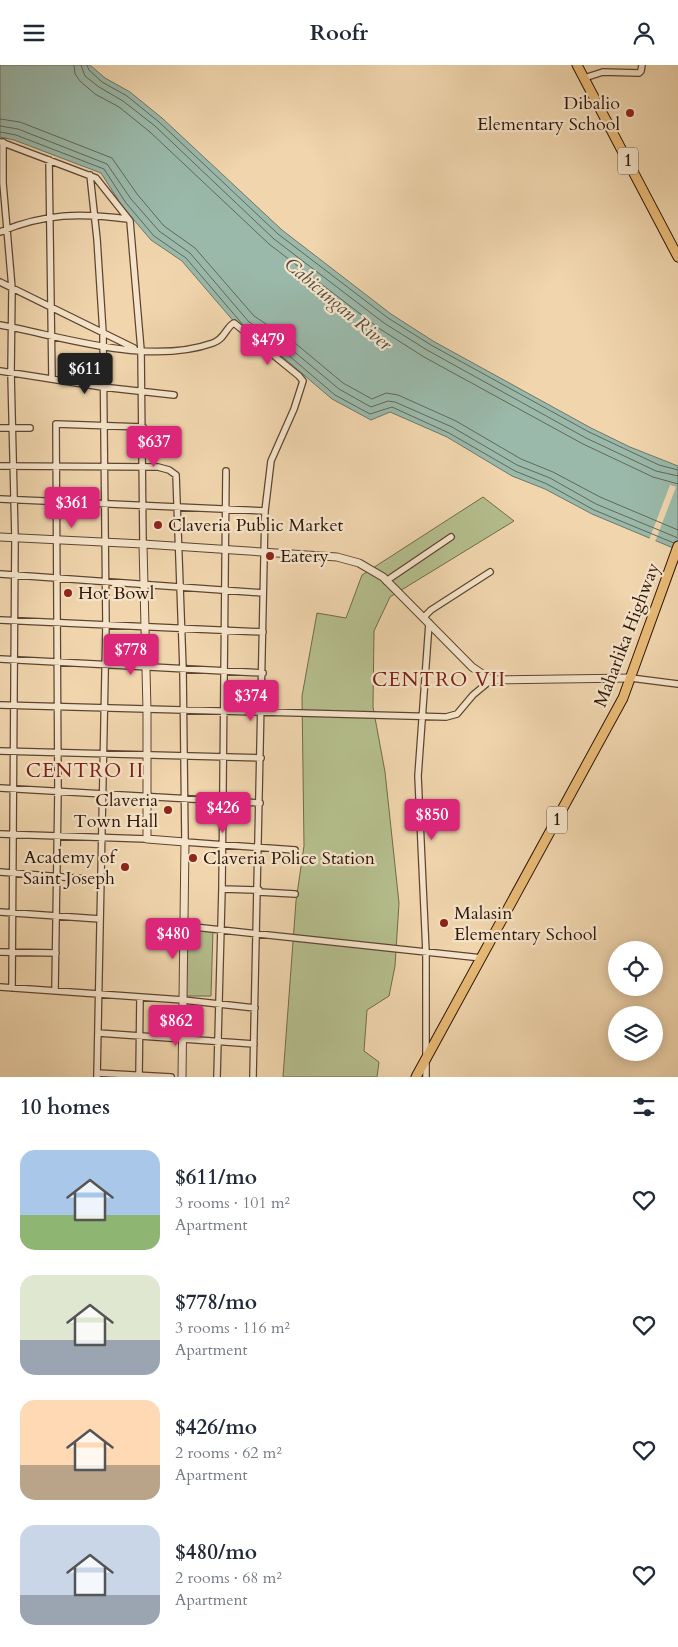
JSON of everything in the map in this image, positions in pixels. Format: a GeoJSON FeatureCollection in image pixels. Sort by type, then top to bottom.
{"type":"FeatureCollection","features":[{"type":"Feature","properties":{"kind":"highway","name":"1"},"geometry":{"type":"LineString","coordinates":[[577,65],[678,257]]}},
{"type":"Feature","properties":{"kind":"highway","name":"Maharlika Highway"},"geometry":{"type":"LineString","coordinates":[[416,1077],[623,698],[677,549]]}},
{"type":"Feature","properties":{"kind":"street"},"geometry":{"type":"LineString","coordinates":[[584,78],[603,72],[639,73],[642,65]]}},
{"type":"Feature","properties":{"kind":"street"},"geometry":{"type":"LineString","coordinates":[[12,988],[14,953],[14,620],[16,575],[11,373],[12,288],[3,183],[2,142],[96,178],[130,221],[143,427],[143,544],[148,754],[147,839]]}},
{"type":"Feature","properties":{"kind":"street"},"geometry":{"type":"LineString","coordinates":[[49,160],[52,379]]}},
{"type":"Feature","properties":{"kind":"street"},"geometry":{"type":"LineString","coordinates":[[90,175],[102,333],[106,624],[97,1075],[171,1077]]}},
{"type":"Feature","properties":{"kind":"street"},"geometry":{"type":"LineString","coordinates":[[0,231],[19,223],[50,216],[94,215],[128,219]]}},
{"type":"Feature","properties":{"kind":"street"},"geometry":{"type":"LineString","coordinates":[[0,282],[139,350]]}},
{"type":"Feature","properties":{"kind":"street"},"geometry":{"type":"LineString","coordinates":[[0,325],[102,346],[166,352],[200,347],[223,338],[230,325],[234,323],[302,378],[302,385],[294,409],[271,461],[265,511],[260,847],[253,1077]]}},
{"type":"Feature","properties":{"kind":"street"},"geometry":{"type":"LineString","coordinates":[[0,371],[102,387],[174,395]]}},
{"type":"Feature","properties":{"kind":"street"},"geometry":{"type":"LineString","coordinates":[[55,990],[58,791],[55,539],[56,424],[143,427]]}},
{"type":"Feature","properties":{"kind":"street"},"geometry":{"type":"LineString","coordinates":[[0,428],[30,428]]}},
{"type":"Feature","properties":{"kind":"street"},"geometry":{"type":"LineString","coordinates":[[0,466],[162,467],[174,473],[177,479],[186,799],[182,1077]]}},
{"type":"Feature","properties":{"kind":"street"},"geometry":{"type":"LineString","coordinates":[[217,1077],[224,757],[226,471]]}},
{"type":"Feature","properties":{"kind":"street"},"geometry":{"type":"LineString","coordinates":[[0,499],[265,511]]}},
{"type":"Feature","properties":{"kind":"street"},"geometry":{"type":"LineString","coordinates":[[0,537],[337,557],[359,563],[386,581],[472,667],[491,680],[631,678],[678,684]]}},
{"type":"Feature","properties":{"kind":"street"},"geometry":{"type":"LineString","coordinates":[[386,581],[451,537]]}},
{"type":"Feature","properties":{"kind":"street"},"geometry":{"type":"LineString","coordinates":[[426,1077],[426,952],[418,785],[426,620],[431,609],[490,572]]}},
{"type":"Feature","properties":{"kind":"street"},"geometry":{"type":"LineString","coordinates":[[0,574],[263,593]]}},
{"type":"Feature","properties":{"kind":"street"},"geometry":{"type":"LineString","coordinates":[[0,619],[263,633]]}},
{"type":"Feature","properties":{"kind":"street"},"geometry":{"type":"LineString","coordinates":[[0,659],[146,666],[225,673],[263,673]]}},
{"type":"Feature","properties":{"kind":"street"},"geometry":{"type":"LineString","coordinates":[[0,705],[147,711],[422,717],[455,715],[473,695],[491,680]]}},
{"type":"Feature","properties":{"kind":"street"},"geometry":{"type":"LineString","coordinates":[[0,751],[261,758]]}},
{"type":"Feature","properties":{"kind":"street"},"geometry":{"type":"LineString","coordinates":[[0,788],[260,803]]}},
{"type":"Feature","properties":{"kind":"street"},"geometry":{"type":"LineString","coordinates":[[0,834],[101,839],[147,839],[295,850]]}},
{"type":"Feature","properties":{"kind":"street"},"geometry":{"type":"LineString","coordinates":[[0,872],[100,880]]}},
{"type":"Feature","properties":{"kind":"street"},"geometry":{"type":"LineString","coordinates":[[222,889],[295,894]]}},
{"type":"Feature","properties":{"kind":"street"},"geometry":{"type":"LineString","coordinates":[[0,912],[100,919]]}},
{"type":"Feature","properties":{"kind":"street"},"geometry":{"type":"LineString","coordinates":[[184,925],[482,958]]}},
{"type":"Feature","properties":{"kind":"street"},"geometry":{"type":"LineString","coordinates":[[0,952],[56,953]]}},
{"type":"Feature","properties":{"kind":"street"},"geometry":{"type":"LineString","coordinates":[[0,987],[184,1000],[255,1008]]}},
{"type":"Feature","properties":{"kind":"street"},"geometry":{"type":"LineString","coordinates":[[139,1076],[140,998]]}},
{"type":"Feature","properties":{"kind":"street"},"geometry":{"type":"LineString","coordinates":[[98,1033],[182,1037],[254,1044]]}},
{"type":"Feature","properties":{"kind":"green space"},"geometry":{"type":"Polygon","coordinates":[[[483,497],[514,521],[390,597],[374,631],[373,707],[385,772],[399,903],[395,966],[389,996],[367,1010],[364,1051],[379,1062],[377,1077],[283,1077],[296,901],[304,846],[302,696],[317,613],[346,618],[362,575],[483,497]]]}},
{"type":"Feature","properties":{"kind":"green space"},"geometry":{"type":"Polygon","coordinates":[[[188,930],[213,930],[211,996],[186,996],[188,930]]]}},
{"type":"Feature","properties":{"kind":"water","name":"Cabicungan River"},"geometry":{"type":"Polygon","coordinates":[[[0,65],[90,65],[105,78],[130,92],[162,118],[282,230],[391,314],[433,341],[591,428],[630,447],[678,466],[678,550],[592,514],[545,489],[512,476],[447,437],[390,412],[371,420],[332,399],[284,358],[242,331],[182,261],[151,240],[122,206],[101,173],[14,140],[0,137],[0,65]]]}},
{"type":"Feature","properties":{"kind":"pier"},"geometry":{"type":"Polygon","coordinates":[[[670,485],[676,487],[655,542],[649,540],[670,485]]]}},
{"type":"Feature","properties":{"kind":"place","name":"Dibalio Elementary School"},"geometry":{"type":"Point","coordinates":[630,113]}},
{"type":"Feature","properties":{"kind":"place","name":"Claveria Public Market"},"geometry":{"type":"Point","coordinates":[158,525]}},
{"type":"Feature","properties":{"kind":"place","name":"Eatery"},"geometry":{"type":"Point","coordinates":[270,556]}},
{"type":"Feature","properties":{"kind":"place","name":"Hot Bowl"},"geometry":{"type":"Point","coordinates":[68,593]}},
{"type":"Feature","properties":{"kind":"place","name":"Claveria Town Hall"},"geometry":{"type":"Point","coordinates":[168,810]}},
{"type":"Feature","properties":{"kind":"place","name":"Claveria Police Station"},"geometry":{"type":"Point","coordinates":[193,858]}},
{"type":"Feature","properties":{"kind":"place","name":"Academy of Saint Joseph"},"geometry":{"type":"Point","coordinates":[125,867]}},
{"type":"Feature","properties":{"kind":"place","name":"Malasin Elementary School"},"geometry":{"type":"Point","coordinates":[444,923]}},
{"type":"Feature","properties":{"kind":"district","name":"CENTRO VII"},"geometry":{"type":"Point","coordinates":[439,679]}},
{"type":"Feature","properties":{"kind":"district","name":"CENTRO II"},"geometry":{"type":"Point","coordinates":[85,770]}}]}
